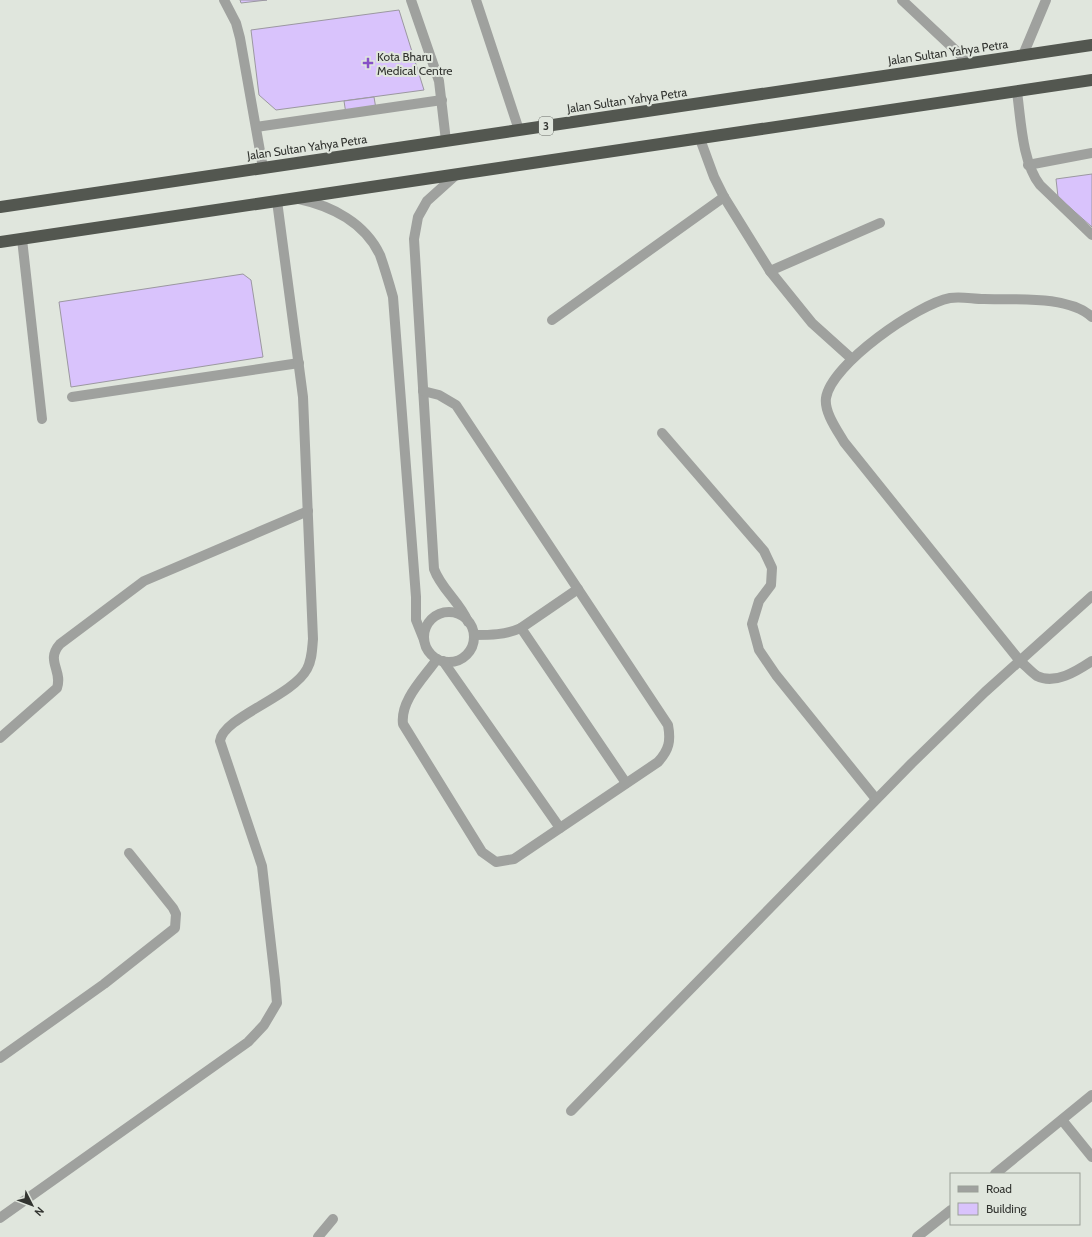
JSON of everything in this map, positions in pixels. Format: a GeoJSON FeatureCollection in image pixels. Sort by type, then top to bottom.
{"type":"FeatureCollection","features":[{"type":"Feature","properties":{"kind":"highway","name":"Jalan Sultan Yahya Petra"},"geometry":{"type":"LineString","coordinates":[[0,207],[1092,45]]}},
{"type":"Feature","properties":{"kind":"highway"},"geometry":{"type":"LineString","coordinates":[[0,242],[1092,80]]}},
{"type":"Feature","properties":{"kind":"street"},"geometry":{"type":"LineString","coordinates":[[224,0],[236,23],[240,38],[263,168]]}},
{"type":"Feature","properties":{"kind":"street"},"geometry":{"type":"LineString","coordinates":[[411,0],[439,81],[446,141]]}},
{"type":"Feature","properties":{"kind":"street"},"geometry":{"type":"LineString","coordinates":[[476,0],[519,130]]}},
{"type":"Feature","properties":{"kind":"street"},"geometry":{"type":"LineString","coordinates":[[902,0],[969,63]]}},
{"type":"Feature","properties":{"kind":"street"},"geometry":{"type":"LineString","coordinates":[[1023,55],[1046,0]]}},
{"type":"Feature","properties":{"kind":"street"},"geometry":{"type":"LineString","coordinates":[[1017,92],[1028,165],[1033,177],[1092,235]]}},
{"type":"Feature","properties":{"kind":"street"},"geometry":{"type":"LineString","coordinates":[[256,127],[442,100]]}},
{"type":"Feature","properties":{"kind":"street"},"geometry":{"type":"LineString","coordinates":[[700,139],[714,177],[724,198],[770,271],[812,323],[852,359]]}},
{"type":"Feature","properties":{"kind":"street"},"geometry":{"type":"LineString","coordinates":[[1028,165],[1092,153]]}},
{"type":"Feature","properties":{"kind":"street"},"geometry":{"type":"LineString","coordinates":[[440,660],[456,661],[463,657],[473,644],[474,635],[458,603],[438,578],[434,569],[414,239],[418,217],[428,202],[457,174]]}},
{"type":"Feature","properties":{"kind":"street"},"geometry":{"type":"LineString","coordinates":[[552,320],[724,198]]}},
{"type":"Feature","properties":{"kind":"street"},"geometry":{"type":"LineString","coordinates":[[294,199],[319,204],[333,210],[362,229],[373,242],[380,256],[393,297],[416,597],[415,613],[430,654],[440,660],[560,828]]}},
{"type":"Feature","properties":{"kind":"street"},"geometry":{"type":"LineString","coordinates":[[0,1218],[248,1042],[264,1025],[277,1003],[262,866],[220,742],[221,736],[230,725],[297,682],[312,656],[313,639],[303,397],[277,201]]}},
{"type":"Feature","properties":{"kind":"street"},"geometry":{"type":"LineString","coordinates":[[770,271],[880,223]]}},
{"type":"Feature","properties":{"kind":"street"},"geometry":{"type":"LineString","coordinates":[[22,238],[42,419]]}},
{"type":"Feature","properties":{"kind":"street"},"geometry":{"type":"LineString","coordinates":[[1092,317],[1088,313],[1065,304],[1042,300],[950,298],[920,309],[891,328],[852,359],[835,378],[826,398],[830,420],[844,442],[1020,661],[1037,676],[1052,679],[1074,673],[1092,661]]}},
{"type":"Feature","properties":{"kind":"street"},"geometry":{"type":"LineString","coordinates":[[72,397],[298,363]]}},
{"type":"Feature","properties":{"kind":"street"},"geometry":{"type":"LineString","coordinates":[[423,391],[439,395],[456,405],[668,725],[670,744],[665,754],[658,762],[514,859],[505,862],[496,862],[482,852],[403,724],[402,717],[406,704],[440,660]]}},
{"type":"Feature","properties":{"kind":"street"},"geometry":{"type":"LineString","coordinates":[[662,432],[764,551],[772,568],[772,574],[771,586],[759,601],[752,624],[759,650],[776,675],[876,799]]}},
{"type":"Feature","properties":{"kind":"street"},"geometry":{"type":"LineString","coordinates":[[0,738],[57,688],[58,676],[53,662],[53,656],[60,644],[144,581],[308,511]]}},
{"type":"Feature","properties":{"kind":"street"},"geometry":{"type":"LineString","coordinates":[[474,635],[501,634],[521,628],[578,589]]}},
{"type":"Feature","properties":{"kind":"street"},"geometry":{"type":"LineString","coordinates":[[571,1111],[876,799],[985,692],[1092,596]]}},
{"type":"Feature","properties":{"kind":"street"},"geometry":{"type":"LineString","coordinates":[[424,640],[426,625],[438,614],[446,612],[455,613],[462,616],[468,622]]}},
{"type":"Feature","properties":{"kind":"street"},"geometry":{"type":"LineString","coordinates":[[521,628],[626,783]]}},
{"type":"Feature","properties":{"kind":"street"},"geometry":{"type":"LineString","coordinates":[[0,1058],[104,984],[174,928],[176,914],[173,908],[129,853]]}},
{"type":"Feature","properties":{"kind":"street"},"geometry":{"type":"LineString","coordinates":[[996,1173],[1092,1096]]}},
{"type":"Feature","properties":{"kind":"street"},"geometry":{"type":"LineString","coordinates":[[1062,1120],[1092,1157]]}},
{"type":"Feature","properties":{"kind":"street"},"geometry":{"type":"LineString","coordinates":[[917,1237],[950,1211]]}},
{"type":"Feature","properties":{"kind":"street"},"geometry":{"type":"LineString","coordinates":[[318,1237],[333,1219]]}},
{"type":"Feature","properties":{"kind":"building"},"geometry":{"type":"Polygon","coordinates":[[[240,0],[267,0],[241,3],[240,0]]]}},
{"type":"Feature","properties":{"kind":"building"},"geometry":{"type":"Polygon","coordinates":[[[399,10],[424,90],[276,110],[259,95],[251,30],[399,10]]]}},
{"type":"Feature","properties":{"kind":"building"},"geometry":{"type":"Polygon","coordinates":[[[374,97],[376,109],[346,114],[344,101],[374,97]]]}},
{"type":"Feature","properties":{"kind":"building"},"geometry":{"type":"Polygon","coordinates":[[[1092,174],[1092,227],[1058,197],[1056,179],[1092,174]]]}},
{"type":"Feature","properties":{"kind":"building"},"geometry":{"type":"Polygon","coordinates":[[[243,274],[251,280],[263,357],[71,387],[59,302],[243,274]]]}},
{"type":"Feature","properties":{"kind":"place","name":"Kota Bharu Medical Centre"},"geometry":{"type":"Point","coordinates":[368,63]}}]}
